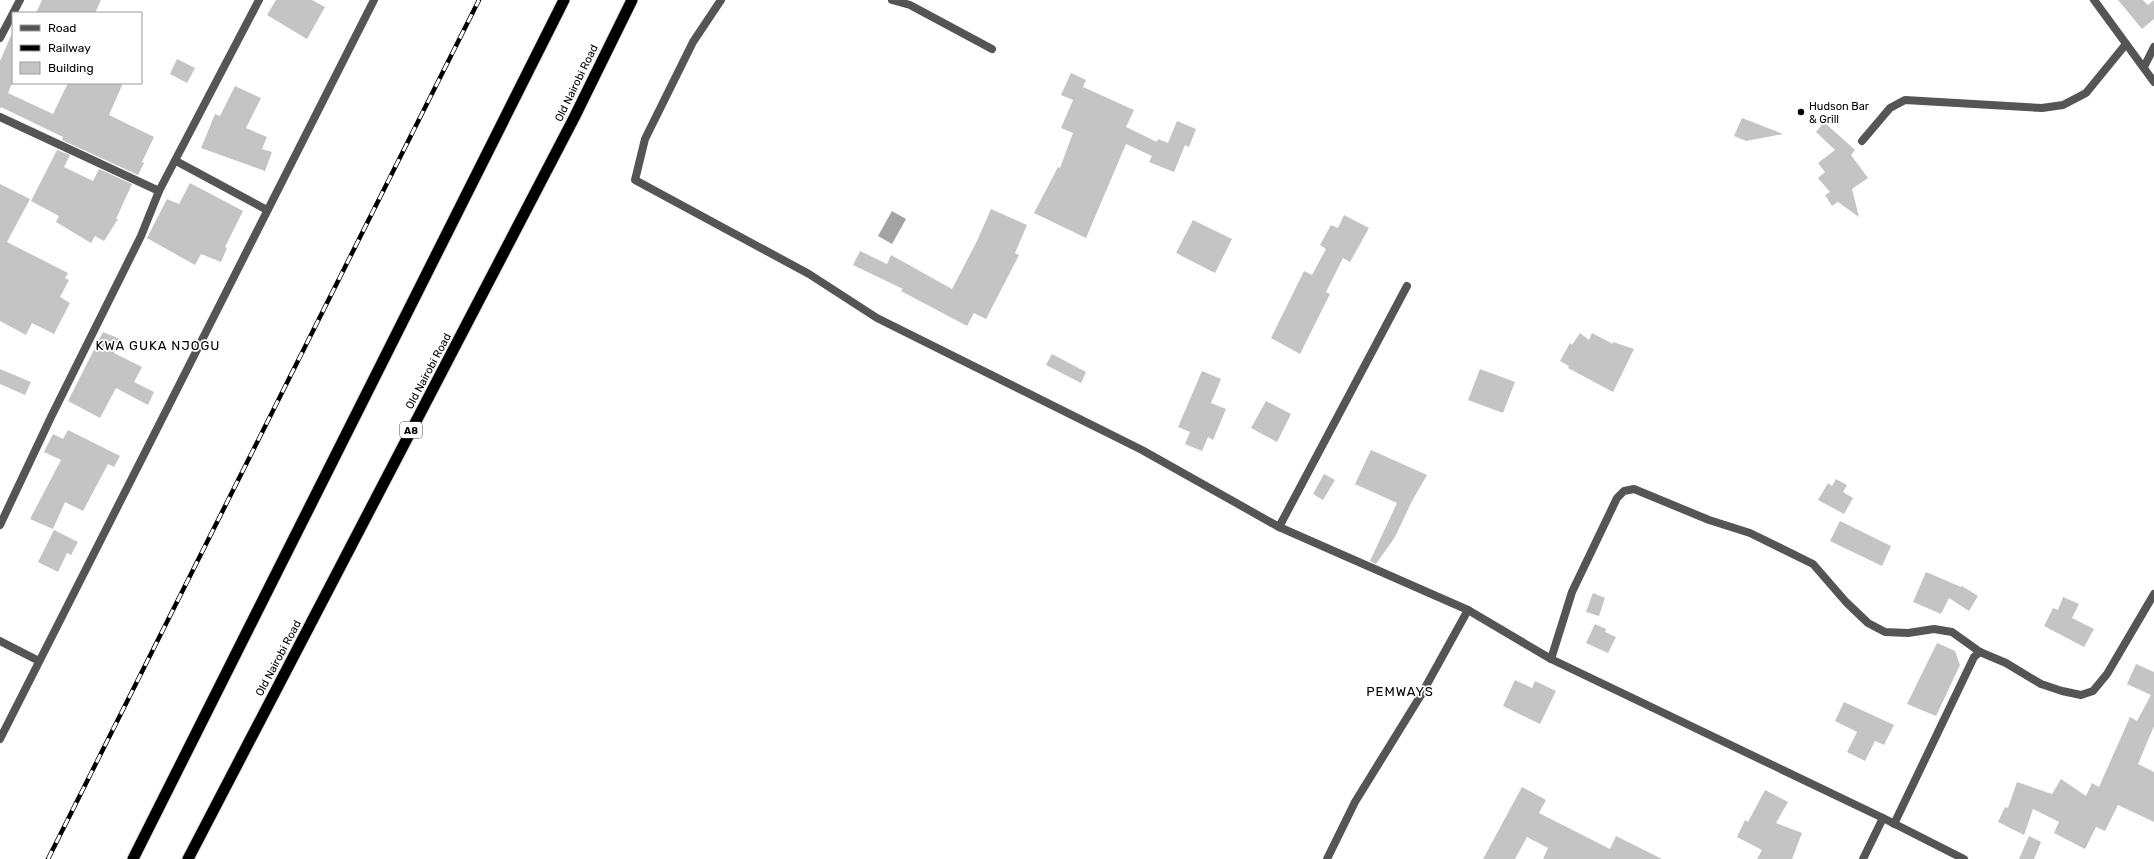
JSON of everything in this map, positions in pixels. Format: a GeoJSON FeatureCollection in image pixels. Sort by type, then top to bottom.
{"type":"FeatureCollection","features":[{"type":"Feature","properties":{"kind":"highway"},"geometry":{"type":"LineString","coordinates":[[133,859],[564,0]]}},
{"type":"Feature","properties":{"kind":"highway","name":"Old Nairobi Road"},"geometry":{"type":"LineString","coordinates":[[188,859],[574,118],[632,0]]}},
{"type":"Feature","properties":{"kind":"street"},"geometry":{"type":"LineString","coordinates":[[14,12],[20,0]]}},
{"type":"Feature","properties":{"kind":"street"},"geometry":{"type":"LineString","coordinates":[[0,525],[51,416],[141,236],[159,191],[260,0]]}},
{"type":"Feature","properties":{"kind":"street"},"geometry":{"type":"LineString","coordinates":[[0,739],[374,0]]}},
{"type":"Feature","properties":{"kind":"street"},"geometry":{"type":"LineString","coordinates":[[721,0],[692,42],[645,139],[635,180],[808,274],[877,318],[1142,450],[1279,527],[1468,610],[1551,659],[1883,818],[1964,859]]}},
{"type":"Feature","properties":{"kind":"street"},"geometry":{"type":"LineString","coordinates":[[892,0],[910,5],[992,49]]}},
{"type":"Feature","properties":{"kind":"street"},"geometry":{"type":"LineString","coordinates":[[2094,0],[2154,82]]}},
{"type":"Feature","properties":{"kind":"street"},"geometry":{"type":"LineString","coordinates":[[0,38],[12,15]]}},
{"type":"Feature","properties":{"kind":"street"},"geometry":{"type":"LineString","coordinates":[[1862,141],[1890,108],[1904,100],[2042,108],[2063,105],[2086,93],[2126,44]]}},
{"type":"Feature","properties":{"kind":"street"},"geometry":{"type":"LineString","coordinates":[[2144,67],[2154,47]]}},
{"type":"Feature","properties":{"kind":"street"},"geometry":{"type":"LineString","coordinates":[[0,117],[159,191]]}},
{"type":"Feature","properties":{"kind":"street"},"geometry":{"type":"LineString","coordinates":[[176,161],[267,210]]}},
{"type":"Feature","properties":{"kind":"street"},"geometry":{"type":"LineString","coordinates":[[1279,527],[1407,286]]}},
{"type":"Feature","properties":{"kind":"street"},"geometry":{"type":"LineString","coordinates":[[1551,659],[1572,592],[1617,498],[1624,491],[1634,489],[1709,520],[1750,533],[1812,564],[1862,618],[1885,632],[1908,633],[1934,629],[1952,632],[1980,652],[2006,662],[2041,684],[2081,695],[2093,691],[2107,674],[2154,594]]}},
{"type":"Feature","properties":{"kind":"street"},"geometry":{"type":"LineString","coordinates":[[1327,859],[1356,802],[1421,695],[1468,610]]}},
{"type":"Feature","properties":{"kind":"street"},"geometry":{"type":"LineString","coordinates":[[0,641],[39,661]]}},
{"type":"Feature","properties":{"kind":"street"},"geometry":{"type":"LineString","coordinates":[[1894,824],[1974,657],[1980,652]]}},
{"type":"Feature","properties":{"kind":"street"},"geometry":{"type":"LineString","coordinates":[[1863,859],[1883,818]]}},
{"type":"Feature","properties":{"kind":"shaded area"},"geometry":{"type":"Polygon","coordinates":[[[892,211],[906,219],[892,244],[878,236],[892,211]]]}},
{"type":"Feature","properties":{"kind":"building"},"geometry":{"type":"Polygon","coordinates":[[[42,0],[101,0],[95,12],[36,12],[42,0]]]}},
{"type":"Feature","properties":{"kind":"building"},"geometry":{"type":"Polygon","coordinates":[[[276,0],[312,0],[325,7],[307,39],[267,15],[276,0]]]}},
{"type":"Feature","properties":{"kind":"building"},"geometry":{"type":"Polygon","coordinates":[[[2118,0],[2143,0],[2148,5],[2154,0],[2154,19],[2142,29],[2118,0]]]}},
{"type":"Feature","properties":{"kind":"building"},"geometry":{"type":"Polygon","coordinates":[[[12,33],[12,83],[8,93],[53,114],[68,84],[123,84],[109,115],[154,137],[142,162],[144,163],[138,175],[62,140],[63,137],[1,107],[0,109],[0,61],[12,33]]]}},
{"type":"Feature","properties":{"kind":"building"},"geometry":{"type":"Polygon","coordinates":[[[177,59],[195,68],[187,83],[170,74],[177,59]]]}},
{"type":"Feature","properties":{"kind":"building"},"geometry":{"type":"Polygon","coordinates":[[[1071,73],[1086,80],[1083,87],[1134,110],[1126,127],[1157,142],[1158,139],[1168,143],[1177,121],[1196,129],[1189,147],[1185,145],[1174,172],[1149,162],[1152,156],[1126,144],[1086,238],[1034,213],[1058,167],[1060,168],[1073,133],[1061,128],[1073,100],[1061,95],[1071,73]]]}},
{"type":"Feature","properties":{"kind":"building"},"geometry":{"type":"Polygon","coordinates":[[[235,86],[261,98],[246,128],[267,137],[262,149],[272,152],[265,171],[201,148],[215,114],[220,116],[235,86]]]}},
{"type":"Feature","properties":{"kind":"building"},"geometry":{"type":"Polygon","coordinates":[[[1742,118],[1783,134],[1746,141],[1734,136],[1742,118]]]}},
{"type":"Feature","properties":{"kind":"building"},"geometry":{"type":"Polygon","coordinates":[[[1824,122],[1855,150],[1851,155],[1868,178],[1852,189],[1859,217],[1838,202],[1832,206],[1825,195],[1830,192],[1818,178],[1825,172],[1818,163],[1835,150],[1816,132],[1824,122]]]}},
{"type":"Feature","properties":{"kind":"building"},"geometry":{"type":"Polygon","coordinates":[[[57,150],[70,155],[64,167],[93,181],[99,169],[132,184],[116,219],[118,219],[104,241],[95,236],[91,243],[56,222],[59,216],[31,201],[57,150]]]}},
{"type":"Feature","properties":{"kind":"building"},"geometry":{"type":"Polygon","coordinates":[[[190,183],[243,211],[225,247],[227,248],[221,262],[201,254],[195,265],[147,238],[167,199],[179,204],[190,183]]]}},
{"type":"Feature","properties":{"kind":"building"},"geometry":{"type":"Polygon","coordinates":[[[0,184],[30,199],[7,242],[68,273],[65,278],[69,280],[60,297],[70,303],[54,334],[32,323],[26,335],[0,321],[0,184]]]}},
{"type":"Feature","properties":{"kind":"building"},"geometry":{"type":"Polygon","coordinates":[[[991,209],[1027,225],[1015,253],[1019,255],[986,319],[974,313],[967,326],[901,291],[903,289],[853,265],[860,251],[887,264],[891,255],[952,289],[977,241],[991,209]]]}},
{"type":"Feature","properties":{"kind":"building"},"geometry":{"type":"Polygon","coordinates":[[[1344,215],[1369,228],[1350,262],[1343,258],[1326,292],[1330,294],[1300,354],[1271,338],[1304,271],[1312,275],[1326,249],[1320,245],[1331,225],[1338,228],[1344,215]]]}},
{"type":"Feature","properties":{"kind":"building"},"geometry":{"type":"Polygon","coordinates":[[[1193,220],[1232,239],[1215,273],[1176,253],[1193,220]]]}},
{"type":"Feature","properties":{"kind":"building"},"geometry":{"type":"Polygon","coordinates":[[[103,332],[120,339],[114,353],[142,367],[134,382],[154,392],[148,405],[116,388],[100,418],[68,401],[103,332]]]}},
{"type":"Feature","properties":{"kind":"building"},"geometry":{"type":"Polygon","coordinates":[[[1580,333],[1589,340],[1592,333],[1613,344],[1613,342],[1634,349],[1613,392],[1568,368],[1569,366],[1560,361],[1570,343],[1572,345],[1580,333]]]}},
{"type":"Feature","properties":{"kind":"building"},"geometry":{"type":"Polygon","coordinates":[[[1052,354],[1086,372],[1081,383],[1046,365],[1052,354]]]}},
{"type":"Feature","properties":{"kind":"building"},"geometry":{"type":"Polygon","coordinates":[[[0,369],[31,382],[25,395],[0,384],[0,369]]]}},
{"type":"Feature","properties":{"kind":"building"},"geometry":{"type":"Polygon","coordinates":[[[1480,369],[1515,382],[1503,413],[1468,400],[1480,369]]]}},
{"type":"Feature","properties":{"kind":"building"},"geometry":{"type":"Polygon","coordinates":[[[1202,371],[1221,379],[1211,403],[1226,409],[1213,440],[1208,437],[1202,451],[1185,444],[1190,432],[1178,427],[1202,371]]]}},
{"type":"Feature","properties":{"kind":"building"},"geometry":{"type":"Polygon","coordinates":[[[1266,401],[1291,414],[1277,442],[1251,428],[1266,401]]]}},
{"type":"Feature","properties":{"kind":"building"},"geometry":{"type":"Polygon","coordinates":[[[68,430],[120,456],[114,467],[108,464],[83,511],[65,502],[53,529],[30,519],[61,460],[44,452],[53,434],[63,439],[68,430]]]}},
{"type":"Feature","properties":{"kind":"building"},"geometry":{"type":"Polygon","coordinates":[[[1371,450],[1427,475],[1412,501],[1395,537],[1376,564],[1370,561],[1397,503],[1355,484],[1371,450]]]}},
{"type":"Feature","properties":{"kind":"building"},"geometry":{"type":"Polygon","coordinates":[[[1324,474],[1335,480],[1323,500],[1313,494],[1324,474]]]}},
{"type":"Feature","properties":{"kind":"building"},"geometry":{"type":"Polygon","coordinates":[[[1836,479],[1847,485],[1843,492],[1853,498],[1844,514],[1818,500],[1828,483],[1832,486],[1836,479]]]}},
{"type":"Feature","properties":{"kind":"building"},"geometry":{"type":"Polygon","coordinates":[[[1840,521],[1891,546],[1882,566],[1830,541],[1840,521]]]}},
{"type":"Feature","properties":{"kind":"building"},"geometry":{"type":"Polygon","coordinates":[[[54,530],[78,542],[71,555],[67,553],[58,572],[38,562],[54,530]]]}},
{"type":"Feature","properties":{"kind":"building"},"geometry":{"type":"Polygon","coordinates":[[[1926,572],[1961,587],[1962,586],[1978,596],[1969,611],[1949,598],[1941,614],[1913,602],[1926,572]]]}},
{"type":"Feature","properties":{"kind":"building"},"geometry":{"type":"Polygon","coordinates":[[[1593,593],[1605,598],[1599,616],[1586,612],[1593,593]]]}},
{"type":"Feature","properties":{"kind":"building"},"geometry":{"type":"Polygon","coordinates":[[[2063,597],[2079,604],[2072,618],[2094,629],[2084,647],[2044,626],[2053,608],[2058,610],[2063,597]]]}},
{"type":"Feature","properties":{"kind":"building"},"geometry":{"type":"Polygon","coordinates":[[[1595,624],[1606,629],[1605,632],[1616,637],[1608,653],[1586,643],[1595,624]]]}},
{"type":"Feature","properties":{"kind":"building"},"geometry":{"type":"Polygon","coordinates":[[[1937,643],[1955,651],[1960,665],[1936,716],[1907,704],[1937,643]]]}},
{"type":"Feature","properties":{"kind":"building"},"geometry":{"type":"Polygon","coordinates":[[[2136,664],[2154,672],[2154,726],[2138,764],[2154,772],[2154,822],[2118,805],[2105,831],[2096,827],[2085,849],[2054,833],[2059,822],[2033,809],[2024,835],[1998,822],[2005,807],[2008,808],[2017,782],[2052,794],[2061,779],[2086,796],[2092,783],[2099,787],[2130,717],[2137,721],[2151,695],[2127,684],[2136,664]]]}},
{"type":"Feature","properties":{"kind":"building"},"geometry":{"type":"Polygon","coordinates":[[[1515,680],[1532,688],[1535,681],[1556,691],[1540,724],[1503,706],[1515,680]]]}},
{"type":"Feature","properties":{"kind":"building"},"geometry":{"type":"Polygon","coordinates":[[[1844,702],[1894,725],[1884,745],[1875,741],[1865,761],[1847,752],[1857,732],[1835,721],[1844,702]]]}},
{"type":"Feature","properties":{"kind":"building"},"geometry":{"type":"Polygon","coordinates":[[[1522,787],[1546,800],[1539,813],[1610,849],[1616,836],[1662,859],[1543,859],[1548,848],[1527,837],[1515,859],[1483,859],[1522,787]]]}},
{"type":"Feature","properties":{"kind":"building"},"geometry":{"type":"Polygon","coordinates":[[[1765,790],[1788,802],[1776,823],[1802,833],[1792,859],[1757,859],[1762,850],[1737,837],[1745,820],[1748,822],[1765,790]]]}},
{"type":"Feature","properties":{"kind":"building"},"geometry":{"type":"Polygon","coordinates":[[[2029,836],[2041,842],[2034,859],[2019,859],[2029,836]]]}},
{"type":"Feature","properties":{"kind":"railway"},"geometry":{"type":"LineString","coordinates":[[48,859],[479,0]]}},
{"type":"Feature","properties":{"kind":"place","name":"Hudson Bar & Grill"},"geometry":{"type":"Point","coordinates":[1801,112]}},
{"type":"Feature","properties":{"kind":"district","name":"KWA GUKA NJOGU"},"geometry":{"type":"Point","coordinates":[158,345]}},
{"type":"Feature","properties":{"kind":"district","name":"PEMWAYS"},"geometry":{"type":"Point","coordinates":[1400,691]}}]}
